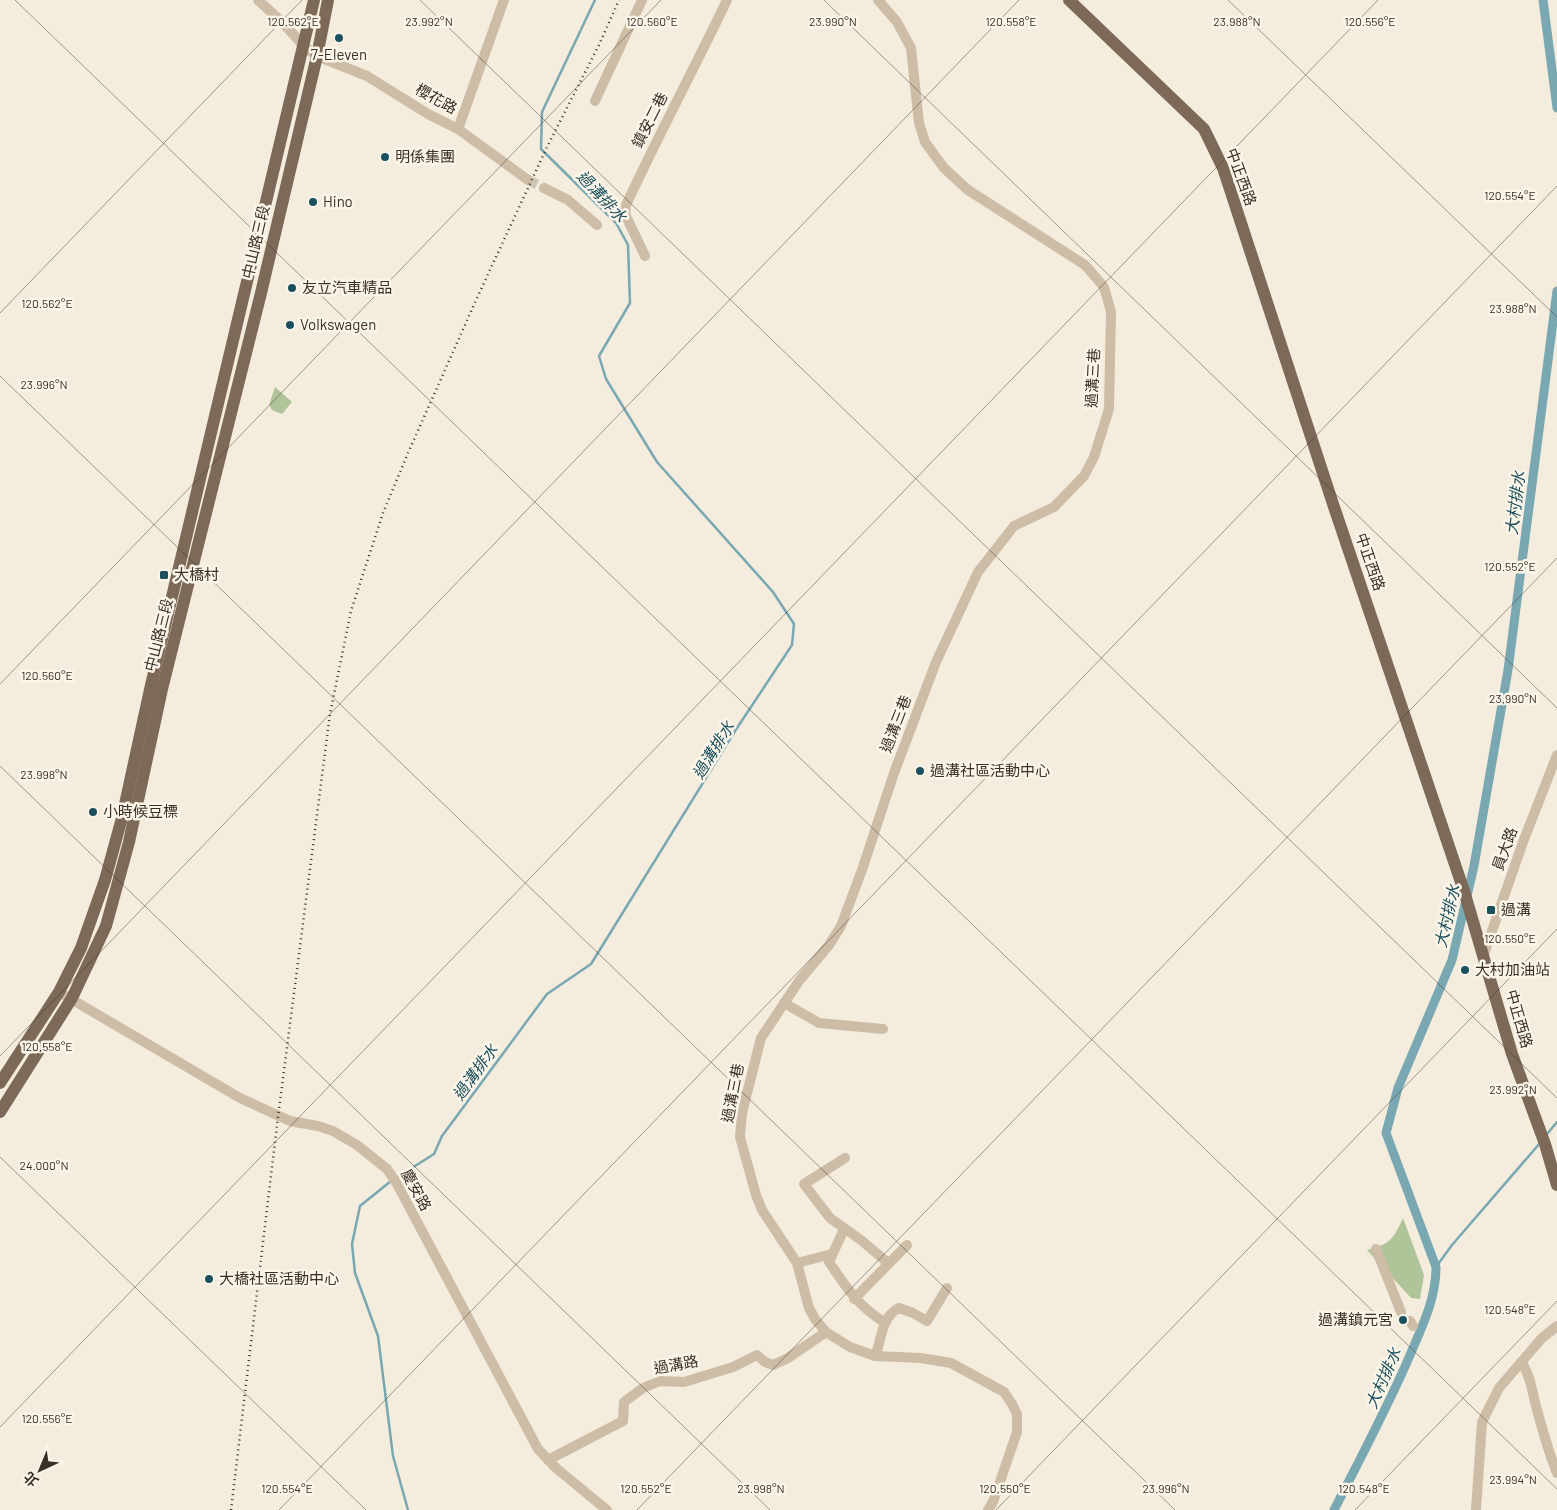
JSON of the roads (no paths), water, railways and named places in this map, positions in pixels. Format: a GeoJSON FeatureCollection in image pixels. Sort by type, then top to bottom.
{"type":"FeatureCollection","features":[{"type":"Feature","properties":{"kind":"main road","name":"中山路三段"},"geometry":{"type":"LineString","coordinates":[[0,1083],[59,992],[81,948],[105,880],[117,838],[151,685],[314,0]]}},
{"type":"Feature","properties":{"kind":"main road","name":"中山路三段"},"geometry":{"type":"LineString","coordinates":[[0,1112],[72,998],[106,926],[129,842],[162,688],[234,405],[317,56],[328,0]]}},
{"type":"Feature","properties":{"kind":"main road","name":"中正西路"},"geometry":{"type":"LineString","coordinates":[[1069,0],[1204,129],[1223,168],[1334,507],[1464,891],[1512,1054],[1545,1144],[1557,1185]]}},
{"type":"Feature","properties":{"kind":"street","name":"櫻花路"},"geometry":{"type":"LineString","coordinates":[[258,0],[304,46],[317,56],[367,76],[428,114],[458,129],[504,0]]}},
{"type":"Feature","properties":{"kind":"street"},"geometry":{"type":"LineString","coordinates":[[595,101],[642,0]]}},
{"type":"Feature","properties":{"kind":"street","name":"鎮安二巷"},"geometry":{"type":"LineString","coordinates":[[645,256],[625,214],[626,205],[657,137],[693,70],[727,0]]}},
{"type":"Feature","properties":{"kind":"street","name":"過溝三巷"},"geometry":{"type":"LineString","coordinates":[[878,0],[897,22],[911,48],[919,123],[925,142],[944,168],[968,190],[1085,265],[1104,287],[1110,312],[1109,409],[1094,457],[1084,476],[1054,507],[1014,526],[978,572],[933,671],[894,773],[862,870],[841,926],[829,945],[784,1003],[762,1038],[742,1113],[740,1137],[762,1210],[797,1263],[809,1308],[826,1332],[850,1347],[875,1356],[921,1358],[951,1363],[1004,1392],[1012,1404],[1017,1414],[1017,1432],[994,1502],[988,1510]]}},
{"type":"Feature","properties":{"kind":"street"},"geometry":{"type":"LineString","coordinates":[[458,129],[528,180]]}},
{"type":"Feature","properties":{"kind":"street"},"geometry":{"type":"LineString","coordinates":[[544,188],[568,200],[597,224]]}},
{"type":"Feature","properties":{"kind":"street","name":"員大路"},"geometry":{"type":"LineString","coordinates":[[1484,954],[1523,842],[1557,755]]}},
{"type":"Feature","properties":{"kind":"street","name":"慶安路"},"geometry":{"type":"LineString","coordinates":[[59,992],[240,1098],[290,1121],[333,1131],[357,1145],[387,1169],[397,1184],[538,1449],[556,1468],[607,1510]]}},
{"type":"Feature","properties":{"kind":"street"},"geometry":{"type":"LineString","coordinates":[[784,1003],[819,1023],[883,1029]]}},
{"type":"Feature","properties":{"kind":"street"},"geometry":{"type":"LineString","coordinates":[[846,1158],[804,1184],[830,1218],[861,1240],[888,1263]]}},
{"type":"Feature","properties":{"kind":"street"},"geometry":{"type":"LineString","coordinates":[[844,1229],[829,1262],[854,1299],[870,1314],[884,1322]]}},
{"type":"Feature","properties":{"kind":"street"},"geometry":{"type":"LineString","coordinates":[[854,1299],[907,1245]]}},
{"type":"Feature","properties":{"kind":"street"},"geometry":{"type":"LineString","coordinates":[[1376,1249],[1402,1312]]}},
{"type":"Feature","properties":{"kind":"street"},"geometry":{"type":"LineString","coordinates":[[797,1263],[832,1254]]}},
{"type":"Feature","properties":{"kind":"street"},"geometry":{"type":"LineString","coordinates":[[875,1356],[884,1322],[891,1312],[899,1308],[913,1312],[928,1321],[947,1288]]}},
{"type":"Feature","properties":{"kind":"street"},"geometry":{"type":"LineString","coordinates":[[1476,1510],[1482,1422],[1499,1388],[1542,1338],[1557,1326]]}},
{"type":"Feature","properties":{"kind":"street","name":"過溝路"},"geometry":{"type":"LineString","coordinates":[[548,1460],[623,1421],[624,1402],[643,1388],[660,1381],[684,1382],[733,1367],[757,1355],[765,1362],[773,1365],[788,1358],[826,1332]]}},
{"type":"Feature","properties":{"kind":"street"},"geometry":{"type":"LineString","coordinates":[[1521,1362],[1530,1383],[1557,1473]]}},
{"type":"Feature","properties":{"kind":"waterway","name":"過溝排水"},"geometry":{"type":"LineString","coordinates":[[396,1178],[434,1154],[442,1136],[547,994],[591,964],[735,731],[792,645],[794,624],[773,592],[657,462],[606,379],[599,356],[630,303],[628,245],[616,223],[541,149],[542,112],[595,0]]}},
{"type":"Feature","properties":{"kind":"waterway","name":"大村排水"},"geometry":{"type":"LineString","coordinates":[[1543,0],[1557,108]]}},
{"type":"Feature","properties":{"kind":"waterway","name":"大村排水"},"geometry":{"type":"LineString","coordinates":[[1334,1510],[1399,1381],[1422,1327],[1433,1292],[1436,1267],[1386,1133],[1398,1088],[1452,960],[1474,866],[1508,670],[1557,291]]}},
{"type":"Feature","properties":{"kind":"waterway"},"geometry":{"type":"LineString","coordinates":[[1547,1134],[1557,1122]]}},
{"type":"Feature","properties":{"kind":"waterway"},"geometry":{"type":"LineString","coordinates":[[1436,1267],[1452,1245],[1540,1143]]}},
{"type":"Feature","properties":{"kind":"waterway","name":"過溝排水"},"geometry":{"type":"LineString","coordinates":[[391,1181],[360,1206],[352,1244],[355,1273],[378,1336],[393,1456],[408,1510]]}},
{"type":"Feature","properties":{"kind":"tunnel"},"geometry":{"type":"LineString","coordinates":[[528,180],[544,188]]}},
{"type":"Feature","properties":{"kind":"railway"},"geometry":{"type":"LineString","coordinates":[[231,1510],[278,1117],[330,714],[351,611],[383,513],[408,453],[547,147],[599,45],[619,0]]}},
{"type":"Feature","properties":{"kind":"place","name":"7-Eleven"},"geometry":{"type":"Point","coordinates":[339,38]}},
{"type":"Feature","properties":{"kind":"place","name":"明係集團"},"geometry":{"type":"Point","coordinates":[385,157]}},
{"type":"Feature","properties":{"kind":"place","name":"Hino"},"geometry":{"type":"Point","coordinates":[313,202]}},
{"type":"Feature","properties":{"kind":"place","name":"友立汽車精品"},"geometry":{"type":"Point","coordinates":[292,288]}},
{"type":"Feature","properties":{"kind":"place","name":"Volkswagen"},"geometry":{"type":"Point","coordinates":[290,325]}},
{"type":"Feature","properties":{"kind":"place","name":"大橋村"},"geometry":{"type":"Point","coordinates":[164,575]}},
{"type":"Feature","properties":{"kind":"place","name":"過溝社區活動中心"},"geometry":{"type":"Point","coordinates":[920,771]}},
{"type":"Feature","properties":{"kind":"place","name":"小時候豆標"},"geometry":{"type":"Point","coordinates":[93,812]}},
{"type":"Feature","properties":{"kind":"place","name":"過溝"},"geometry":{"type":"Point","coordinates":[1491,910]}},
{"type":"Feature","properties":{"kind":"place","name":"大村加油站"},"geometry":{"type":"Point","coordinates":[1465,970]}},
{"type":"Feature","properties":{"kind":"place","name":"大橋社區活動中心"},"geometry":{"type":"Point","coordinates":[209,1279]}},
{"type":"Feature","properties":{"kind":"place","name":"過溝鎮元宮"},"geometry":{"type":"Point","coordinates":[1403,1320]}}]}
